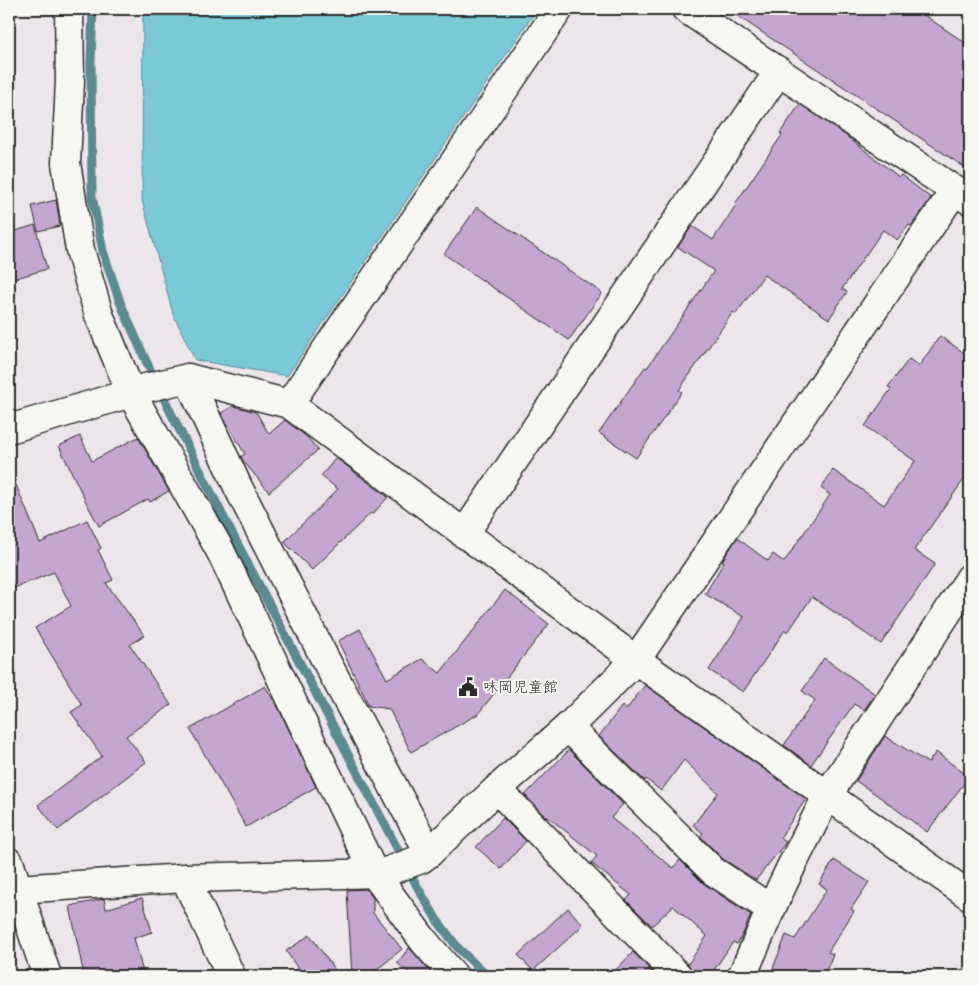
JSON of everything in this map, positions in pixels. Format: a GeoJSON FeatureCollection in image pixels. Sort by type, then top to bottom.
{"type":"FeatureCollection","features":[{"type":"Feature","properties":{"kind":"street"},"geometry":{"type":"LineString","coordinates":[[69,9],[70,81],[66,162],[80,250],[99,315],[136,391],[220,550],[378,873],[423,940],[454,976]]}},
{"type":"Feature","properties":{"kind":"street"},"geometry":{"type":"LineString","coordinates":[[288,404],[559,9]]}},
{"type":"Feature","properties":{"kind":"street"},"geometry":{"type":"LineString","coordinates":[[18,889],[185,878],[378,873],[425,856],[497,789],[568,727],[636,660],[963,195],[686,9]]}},
{"type":"Feature","properties":{"kind":"street"},"geometry":{"type":"LineString","coordinates":[[464,534],[779,71]]}},
{"type":"Feature","properties":{"kind":"street"},"geometry":{"type":"LineString","coordinates":[[188,378],[238,487],[425,856]]}},
{"type":"Feature","properties":{"kind":"street"},"geometry":{"type":"LineString","coordinates":[[9,429],[136,391],[188,378],[288,404],[636,660],[970,896]]}},
{"type":"Feature","properties":{"kind":"street"},"geometry":{"type":"LineString","coordinates":[[742,976],[792,864],[827,796],[970,578]]}},
{"type":"Feature","properties":{"kind":"street"},"geometry":{"type":"LineString","coordinates":[[568,727],[713,871],[771,909]]}},
{"type":"Feature","properties":{"kind":"street"},"geometry":{"type":"LineString","coordinates":[[497,789],[678,976]]}},
{"type":"Feature","properties":{"kind":"street"},"geometry":{"type":"LineString","coordinates":[[9,862],[47,976]]}},
{"type":"Feature","properties":{"kind":"street"},"geometry":{"type":"LineString","coordinates":[[185,878],[231,976]]}},
{"type":"Feature","properties":{"kind":"water"},"geometry":{"type":"Polygon","coordinates":[[[143,9],[537,9],[287,376],[195,360],[173,314],[142,200],[143,9]]]}},
{"type":"Feature","properties":{"kind":"building"},"geometry":{"type":"Polygon","coordinates":[[[727,9],[915,9],[970,46],[970,171],[727,9]]]}},
{"type":"Feature","properties":{"kind":"building"},"geometry":{"type":"Polygon","coordinates":[[[800,104],[845,135],[899,177],[901,175],[931,198],[911,226],[909,225],[897,240],[883,230],[842,289],[847,292],[829,319],[764,275],[736,314],[733,312],[679,390],[682,392],[636,458],[599,433],[645,367],[647,368],[714,271],[678,247],[692,226],[713,240],[782,135],[780,133],[800,104]]]}},
{"type":"Feature","properties":{"kind":"building"},"geometry":{"type":"Polygon","coordinates":[[[56,200],[60,226],[38,231],[32,206],[56,200]]]}},
{"type":"Feature","properties":{"kind":"building"},"geometry":{"type":"Polygon","coordinates":[[[477,207],[602,293],[569,340],[444,254],[477,207]]]}},
{"type":"Feature","properties":{"kind":"building"},"geometry":{"type":"Polygon","coordinates":[[[35,225],[47,269],[9,280],[9,233],[35,225]]]}},
{"type":"Feature","properties":{"kind":"building"},"geometry":{"type":"Polygon","coordinates":[[[940,336],[970,357],[970,471],[914,550],[935,564],[881,644],[812,597],[788,632],[785,630],[743,692],[709,670],[744,617],[705,594],[724,562],[722,561],[737,538],[768,561],[773,554],[784,562],[830,495],[821,488],[833,470],[884,505],[915,461],[865,426],[891,389],[888,387],[909,359],[919,366],[940,336]]]}},
{"type":"Feature","properties":{"kind":"building"},"geometry":{"type":"Polygon","coordinates":[[[233,406],[256,412],[269,434],[285,420],[307,437],[318,450],[269,492],[244,462],[241,457],[245,454],[221,413],[233,406]]]}},
{"type":"Feature","properties":{"kind":"building"},"geometry":{"type":"Polygon","coordinates":[[[80,436],[92,461],[138,437],[169,491],[150,502],[148,499],[99,526],[59,446],[80,436]]]}},
{"type":"Feature","properties":{"kind":"building"},"geometry":{"type":"Polygon","coordinates":[[[336,458],[388,497],[373,514],[371,513],[312,570],[284,542],[338,489],[321,476],[336,458]]]}},
{"type":"Feature","properties":{"kind":"building"},"geometry":{"type":"Polygon","coordinates":[[[9,468],[40,543],[87,520],[101,548],[98,550],[113,580],[106,583],[144,635],[130,645],[171,705],[126,736],[146,762],[58,830],[38,805],[102,756],[71,712],[82,705],[35,628],[71,606],[54,572],[14,588],[9,574],[9,468]]]}},
{"type":"Feature","properties":{"kind":"building"},"geometry":{"type":"Polygon","coordinates":[[[505,590],[549,624],[478,714],[411,752],[389,709],[369,706],[338,641],[360,629],[387,679],[422,659],[440,673],[505,590]]]}},
{"type":"Feature","properties":{"kind":"building"},"geometry":{"type":"Polygon","coordinates":[[[824,658],[875,694],[864,710],[854,704],[811,765],[784,745],[815,700],[802,691],[824,658]]]}},
{"type":"Feature","properties":{"kind":"building"},"geometry":{"type":"Polygon","coordinates":[[[645,685],[806,799],[780,838],[786,842],[756,880],[723,859],[700,836],[703,833],[693,825],[718,793],[684,760],[661,791],[646,779],[645,781],[599,736],[622,706],[626,710],[645,685]]]}},
{"type":"Feature","properties":{"kind":"building"},"geometry":{"type":"Polygon","coordinates":[[[265,686],[279,709],[316,787],[246,827],[190,729],[265,686]]]}},
{"type":"Feature","properties":{"kind":"building"},"geometry":{"type":"Polygon","coordinates":[[[885,736],[928,763],[936,752],[969,777],[927,832],[856,781],[885,736]]]}},
{"type":"Feature","properties":{"kind":"building"},"geometry":{"type":"Polygon","coordinates":[[[569,750],[623,804],[611,818],[673,868],[680,860],[704,884],[751,915],[737,944],[733,942],[710,976],[693,976],[693,972],[688,964],[707,936],[673,906],[652,926],[626,900],[631,895],[591,863],[597,856],[547,818],[525,795],[569,750]]]}},
{"type":"Feature","properties":{"kind":"building"},"geometry":{"type":"Polygon","coordinates":[[[503,818],[526,841],[501,869],[476,847],[503,818]]]}},
{"type":"Feature","properties":{"kind":"building"},"geometry":{"type":"Polygon","coordinates":[[[834,860],[869,882],[851,909],[854,911],[828,952],[833,954],[824,976],[770,976],[786,935],[795,939],[827,889],[819,884],[834,860]]]}},
{"type":"Feature","properties":{"kind":"building"},"geometry":{"type":"Polygon","coordinates":[[[366,889],[373,898],[373,913],[402,949],[369,976],[352,976],[347,890],[366,889]]]}},
{"type":"Feature","properties":{"kind":"building"},"geometry":{"type":"Polygon","coordinates":[[[142,898],[152,932],[134,938],[144,976],[84,976],[70,906],[104,899],[106,909],[142,898]]]}},
{"type":"Feature","properties":{"kind":"building"},"geometry":{"type":"Polygon","coordinates":[[[568,908],[583,925],[533,971],[518,955],[568,908]]]}},
{"type":"Feature","properties":{"kind":"building"},"geometry":{"type":"Polygon","coordinates":[[[310,935],[339,976],[303,976],[286,951],[310,935]]]}},
{"type":"Feature","properties":{"kind":"building"},"geometry":{"type":"Polygon","coordinates":[[[409,948],[434,976],[413,976],[397,963],[409,948]]]}},
{"type":"Feature","properties":{"kind":"building"},"geometry":{"type":"Polygon","coordinates":[[[633,952],[656,976],[610,976],[633,952]]]}},
{"type":"Feature","properties":{"kind":"waterway"},"geometry":{"type":"LineString","coordinates":[[93,9],[91,61],[92,196],[103,251],[120,302],[146,361],[226,522],[418,888],[437,920],[458,948],[487,976]]}},
{"type":"Feature","properties":{"kind":"place","name":"味岡児童館"},"geometry":{"type":"Point","coordinates":[468,687]}}]}
